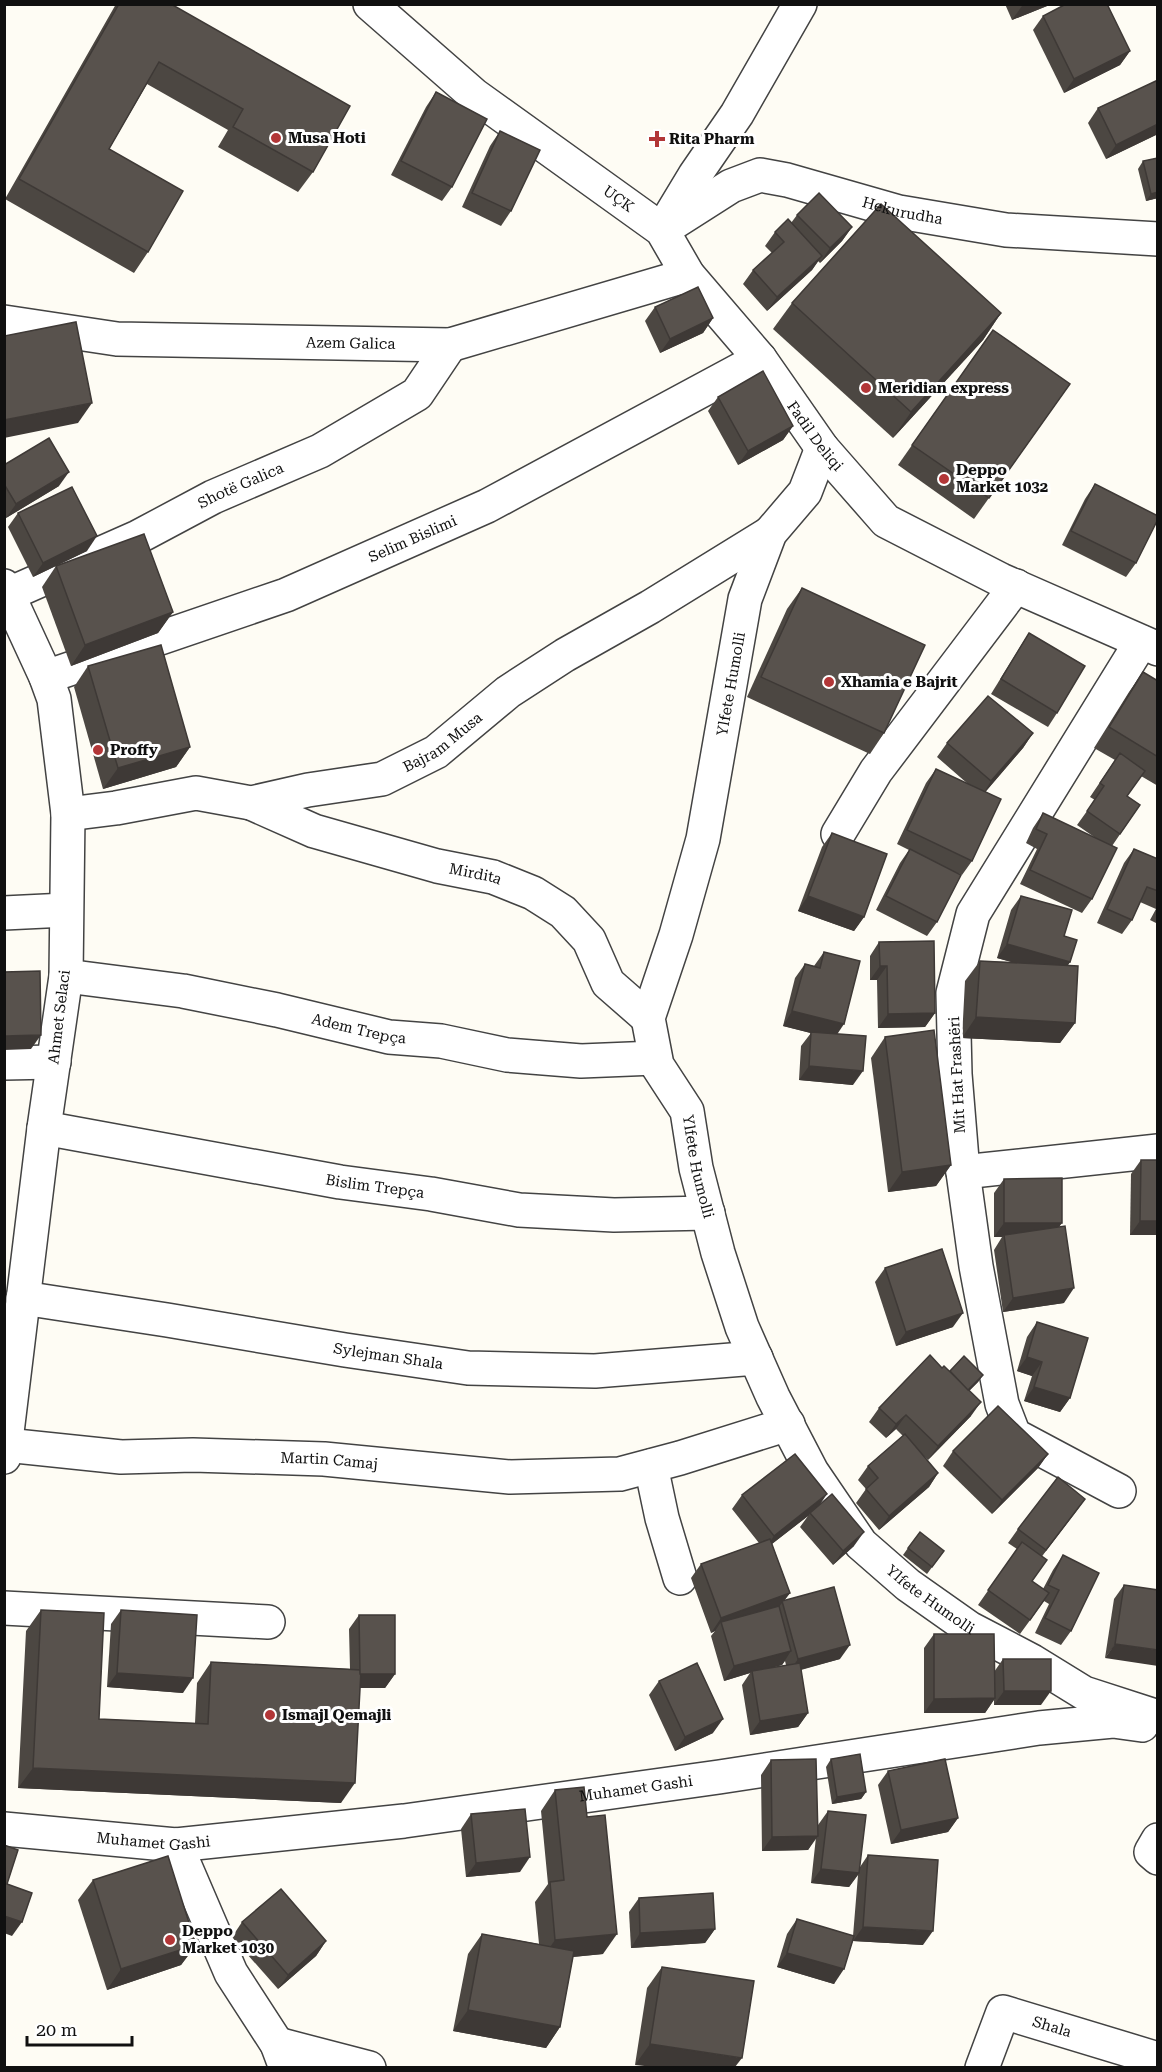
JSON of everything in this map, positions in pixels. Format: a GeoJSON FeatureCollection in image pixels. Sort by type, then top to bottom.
{"type":"FeatureCollection","features":[{"type":"Feature","properties":{"kind":"street","name":"UÇK"},"geometry":{"type":"LineString","coordinates":[[369,4],[474,95],[662,230]]}},
{"type":"Feature","properties":{"kind":"street"},"geometry":{"type":"LineString","coordinates":[[662,230],[695,175],[737,114],[800,4]]}},
{"type":"Feature","properties":{"kind":"street","name":"Hekurudha"},"geometry":{"type":"LineString","coordinates":[[662,230],[731,186],[760,175],[787,180],[899,212],[1006,231],[1158,239]]}},
{"type":"Feature","properties":{"kind":"street","name":"Fadil Deliqi"},"geometry":{"type":"LineString","coordinates":[[662,230],[688,276],[760,359],[822,448],[886,521],[1016,586],[1149,645]]}},
{"type":"Feature","properties":{"kind":"street","name":"Azem Galica"},"geometry":{"type":"LineString","coordinates":[[4,322],[117,339],[450,345],[688,276]]}},
{"type":"Feature","properties":{"kind":"street","name":"Shotë Galica"},"geometry":{"type":"LineString","coordinates":[[7,590],[138,537],[213,497],[320,451],[417,394],[450,345]]}},
{"type":"Feature","properties":{"kind":"street","name":"Selim Bislimi"},"geometry":{"type":"LineString","coordinates":[[46,677],[286,595],[487,506],[760,359]]}},
{"type":"Feature","properties":{"kind":"street","name":"Ylfete Humolli"},"geometry":{"type":"LineString","coordinates":[[822,448],[805,492],[770,533],[746,599],[703,839],[676,935],[648,1018],[655,1058],[657,1065],[687,1111],[696,1168],[718,1253],[742,1327],[812,1472],[861,1544],[908,1585],[969,1628],[1032,1661],[1084,1693],[1158,1718]]}},
{"type":"Feature","properties":{"kind":"street","name":"Bajram Musa"},"geometry":{"type":"LineString","coordinates":[[68,814],[116,808],[196,793],[251,803],[308,790],[382,779],[436,752],[508,692],[536,674],[770,533]]}},
{"type":"Feature","properties":{"kind":"street"},"geometry":{"type":"LineString","coordinates":[[838,834],[876,771],[1016,586]]}},
{"type":"Feature","properties":{"kind":"street","name":"Ahmet Selaci"},"geometry":{"type":"LineString","coordinates":[[5,1451],[8,1393],[24,1298],[66,976],[68,814],[54,699],[7,590]]}},
{"type":"Feature","properties":{"kind":"street","name":"Mit Hat Frashëri"},"geometry":{"type":"LineString","coordinates":[[1119,1491],[1014,1435],[1002,1404],[976,1266],[963,1172],[955,1074],[953,993],[973,914],[1149,645]]}},
{"type":"Feature","properties":{"kind":"street","name":"Mirdita"},"geometry":{"type":"LineString","coordinates":[[251,803],[314,831],[437,866],[493,877],[533,892],[563,912],[589,940],[608,982],[648,1018]]}},
{"type":"Feature","properties":{"kind":"street"},"geometry":{"type":"LineString","coordinates":[[4,913],[66,910]]}},
{"type":"Feature","properties":{"kind":"street","name":"Adem Trepça"},"geometry":{"type":"LineString","coordinates":[[66,976],[183,991],[277,1010],[389,1037],[441,1041],[507,1055],[581,1061],[655,1058]]}},
{"type":"Feature","properties":{"kind":"street"},"geometry":{"type":"LineString","coordinates":[[4,1063],[54,1062]]}},
{"type":"Feature","properties":{"kind":"street","name":"Bislim Trepça"},"geometry":{"type":"LineString","coordinates":[[45,1128],[340,1182],[431,1194],[519,1210],[614,1215],[708,1213]]}},
{"type":"Feature","properties":{"kind":"street"},"geometry":{"type":"LineString","coordinates":[[963,1172],[1158,1151]]}},
{"type":"Feature","properties":{"kind":"street","name":"Sylejman Shala"},"geometry":{"type":"LineString","coordinates":[[24,1298],[468,1368],[595,1371],[756,1358]]}},
{"type":"Feature","properties":{"kind":"street","name":"Martin Camaj"},"geometry":{"type":"LineString","coordinates":[[5,1451],[121,1456],[193,1455],[324,1459],[510,1477],[620,1474],[788,1424]]}},
{"type":"Feature","properties":{"kind":"street"},"geometry":{"type":"LineString","coordinates":[[651,1466],[662,1518],[680,1578]]}},
{"type":"Feature","properties":{"kind":"street"},"geometry":{"type":"LineString","coordinates":[[4,1608],[268,1622]]}},
{"type":"Feature","properties":{"kind":"street","name":"Muhamet Gashi"},"geometry":{"type":"LineString","coordinates":[[4,1828],[176,1845],[404,1821],[720,1777],[1039,1728],[1113,1721],[1158,1726]]}},
{"type":"Feature","properties":{"kind":"street"},"geometry":{"type":"LineString","coordinates":[[1158,1840],[1151,1852],[1158,1858]]}},
{"type":"Feature","properties":{"kind":"street"},"geometry":{"type":"LineString","coordinates":[[176,1845],[231,1973],[281,2056],[369,2067]]}},
{"type":"Feature","properties":{"kind":"street","name":"Shala"},"geometry":{"type":"LineString","coordinates":[[982,2067],[1003,2012],[1158,2059]]}},
{"type":"Feature","properties":{"kind":"building","name":"Musa Hoti"},"geometry":{"type":"Polygon","coordinates":[[[119,4],[171,4],[350,106],[313,172],[233,127],[243,109],[159,62],[109,149],[183,191],[148,252],[19,179],[119,4]]]}},
{"type":"Feature","properties":{"kind":"building"},"geometry":{"type":"Polygon","coordinates":[[[1066,4],[1107,4],[1130,51],[1074,79],[1043,16],[1066,4]]]}},
{"type":"Feature","properties":{"kind":"building"},"geometry":{"type":"Polygon","coordinates":[[[1158,80],[1158,124],[1116,145],[1098,108],[1158,80]]]}},
{"type":"Feature","properties":{"kind":"building"},"geometry":{"type":"Polygon","coordinates":[[[436,92],[487,119],[452,187],[401,161],[436,92]]]}},
{"type":"Feature","properties":{"kind":"building"},"geometry":{"type":"Polygon","coordinates":[[[500,131],[540,150],[511,211],[472,193],[500,131]]]}},
{"type":"Feature","properties":{"kind":"building"},"geometry":{"type":"Polygon","coordinates":[[[1158,158],[1158,192],[1151,194],[1143,161],[1158,158]]]}},
{"type":"Feature","properties":{"kind":"building"},"geometry":{"type":"Polygon","coordinates":[[[819,193],[852,227],[830,248],[797,215],[819,193]]]}},
{"type":"Feature","properties":{"kind":"building"},"geometry":{"type":"Polygon","coordinates":[[[881,204],[1001,313],[911,412],[792,303],[881,204]]]}},
{"type":"Feature","properties":{"kind":"building"},"geometry":{"type":"Polygon","coordinates":[[[788,219],[822,256],[777,297],[753,270],[784,242],[775,232],[788,219]]]}},
{"type":"Feature","properties":{"kind":"building"},"geometry":{"type":"Polygon","coordinates":[[[698,287],[713,318],[670,339],[655,307],[698,287]]]}},
{"type":"Feature","properties":{"kind":"building"},"geometry":{"type":"Polygon","coordinates":[[[76,322],[92,403],[4,420],[4,336],[76,322]]]}},
{"type":"Feature","properties":{"kind":"building"},"geometry":{"type":"Polygon","coordinates":[[[993,330],[1070,384],[989,498],[912,445],[993,330]]]}},
{"type":"Feature","properties":{"kind":"building"},"geometry":{"type":"Polygon","coordinates":[[[763,371],[793,426],[748,451],[718,397],[763,371]]]}},
{"type":"Feature","properties":{"kind":"building"},"geometry":{"type":"Polygon","coordinates":[[[49,438],[69,472],[16,504],[4,484],[4,465],[49,438]]]}},
{"type":"Feature","properties":{"kind":"building"},"geometry":{"type":"Polygon","coordinates":[[[1095,484],[1158,516],[1136,563],[1071,531],[1095,484]]]}},
{"type":"Feature","properties":{"kind":"building"},"geometry":{"type":"Polygon","coordinates":[[[72,487],[97,536],[43,563],[18,513],[72,487]]]}},
{"type":"Feature","properties":{"kind":"building"},"geometry":{"type":"Polygon","coordinates":[[[144,534],[173,612],[85,645],[56,566],[144,534]]]}},
{"type":"Feature","properties":{"kind":"building","name":"Xhamia e Bajrit"},"geometry":{"type":"Polygon","coordinates":[[[802,588],[925,645],[884,733],[761,677],[802,588]]]}},
{"type":"Feature","properties":{"kind":"building"},"geometry":{"type":"Polygon","coordinates":[[[1029,633],[1085,666],[1057,713],[1001,679],[1029,633]]]}},
{"type":"Feature","properties":{"kind":"building"},"geometry":{"type":"Polygon","coordinates":[[[161,645],[190,747],[118,768],[88,666],[161,645]]]}},
{"type":"Feature","properties":{"kind":"building"},"geometry":{"type":"Polygon","coordinates":[[[1143,672],[1158,681],[1158,757],[1109,727],[1143,672]]]}},
{"type":"Feature","properties":{"kind":"building"},"geometry":{"type":"Polygon","coordinates":[[[988,696],[1033,733],[991,781],[947,743],[988,696]]]}},
{"type":"Feature","properties":{"kind":"building"},"geometry":{"type":"Polygon","coordinates":[[[1120,753],[1145,771],[1127,796],[1140,805],[1120,834],[1087,811],[1104,786],[1100,783],[1120,753]]]}},
{"type":"Feature","properties":{"kind":"building"},"geometry":{"type":"Polygon","coordinates":[[[936,769],[1001,799],[972,861],[907,830],[936,769]]]}},
{"type":"Feature","properties":{"kind":"building"},"geometry":{"type":"Polygon","coordinates":[[[1043,813],[1117,848],[1092,899],[1030,870],[1047,834],[1036,829],[1043,813]]]}},
{"type":"Feature","properties":{"kind":"building"},"geometry":{"type":"Polygon","coordinates":[[[832,833],[887,854],[864,917],[808,896],[832,833]]]}},
{"type":"Feature","properties":{"kind":"building"},"geometry":{"type":"Polygon","coordinates":[[[910,849],[961,875],[937,922],[886,896],[910,849]]]}},
{"type":"Feature","properties":{"kind":"building"},"geometry":{"type":"Polygon","coordinates":[[[1134,849],[1158,859],[1158,891],[1147,887],[1132,920],[1107,909],[1134,849]]]}},
{"type":"Feature","properties":{"kind":"building"},"geometry":{"type":"Polygon","coordinates":[[[1021,896],[1072,910],[1064,936],[1077,940],[1070,962],[1007,944],[1021,896]]]}},
{"type":"Feature","properties":{"kind":"building"},"geometry":{"type":"Polygon","coordinates":[[[934,941],[935,1013],[888,1014],[887,966],[880,966],[879,942],[934,941]]]}},
{"type":"Feature","properties":{"kind":"building"},"geometry":{"type":"Polygon","coordinates":[[[824,952],[860,961],[844,1024],[792,1011],[805,964],[820,968],[824,952]]]}},
{"type":"Feature","properties":{"kind":"building"},"geometry":{"type":"Polygon","coordinates":[[[980,961],[1078,966],[1075,1023],[976,1017],[980,961]]]}},
{"type":"Feature","properties":{"kind":"building"},"geometry":{"type":"Polygon","coordinates":[[[40,971],[41,1035],[4,1036],[4,972],[40,971]]]}},
{"type":"Feature","properties":{"kind":"building"},"geometry":{"type":"Polygon","coordinates":[[[934,1030],[951,1165],[902,1172],[885,1037],[934,1030]]]}},
{"type":"Feature","properties":{"kind":"building"},"geometry":{"type":"Polygon","coordinates":[[[811,1032],[866,1036],[863,1071],[809,1066],[811,1032]]]}},
{"type":"Feature","properties":{"kind":"building"},"geometry":{"type":"Polygon","coordinates":[[[1141,1160],[1158,1160],[1158,1221],[1140,1221],[1141,1160]]]}},
{"type":"Feature","properties":{"kind":"building"},"geometry":{"type":"Polygon","coordinates":[[[1062,1178],[1062,1223],[1004,1223],[1004,1179],[1062,1178]]]}},
{"type":"Feature","properties":{"kind":"building"},"geometry":{"type":"Polygon","coordinates":[[[1065,1226],[1074,1288],[1013,1298],[1004,1235],[1065,1226]]]}},
{"type":"Feature","properties":{"kind":"building"},"geometry":{"type":"Polygon","coordinates":[[[942,1249],[963,1313],[906,1332],[885,1268],[942,1249]]]}},
{"type":"Feature","properties":{"kind":"building"},"geometry":{"type":"Polygon","coordinates":[[[1037,1322],[1088,1338],[1070,1398],[1034,1387],[1042,1362],[1027,1357],[1037,1322]]]}},
{"type":"Feature","properties":{"kind":"building"},"geometry":{"type":"Polygon","coordinates":[[[930,1355],[981,1402],[938,1446],[906,1415],[896,1424],[879,1408],[930,1355]]]}},
{"type":"Feature","properties":{"kind":"building"},"geometry":{"type":"Polygon","coordinates":[[[964,1356],[983,1375],[968,1390],[950,1371],[964,1356]]]}},
{"type":"Feature","properties":{"kind":"building"},"geometry":{"type":"Polygon","coordinates":[[[998,1406],[1048,1454],[1002,1500],[953,1451],[998,1406]]]}},
{"type":"Feature","properties":{"kind":"building"},"geometry":{"type":"Polygon","coordinates":[[[905,1434],[938,1473],[889,1516],[866,1489],[878,1478],[868,1466],[905,1434]]]}},
{"type":"Feature","properties":{"kind":"building"},"geometry":{"type":"Polygon","coordinates":[[[795,1454],[827,1494],[774,1536],[742,1495],[795,1454]]]}},
{"type":"Feature","properties":{"kind":"building"},"geometry":{"type":"Polygon","coordinates":[[[1058,1477],[1085,1499],[1046,1550],[1018,1529],[1058,1477]]]}},
{"type":"Feature","properties":{"kind":"building"},"geometry":{"type":"Polygon","coordinates":[[[832,1494],[864,1532],[843,1551],[810,1513],[832,1494]]]}},
{"type":"Feature","properties":{"kind":"building"},"geometry":{"type":"Polygon","coordinates":[[[920,1532],[944,1551],[932,1567],[908,1548],[920,1532]]]}},
{"type":"Feature","properties":{"kind":"building"},"geometry":{"type":"Polygon","coordinates":[[[770,1539],[790,1593],[721,1618],[701,1564],[770,1539]]]}},
{"type":"Feature","properties":{"kind":"building"},"geometry":{"type":"Polygon","coordinates":[[[1022,1542],[1047,1560],[1032,1581],[1049,1593],[1030,1620],[988,1590],[1022,1542]]]}},
{"type":"Feature","properties":{"kind":"building"},"geometry":{"type":"Polygon","coordinates":[[[1063,1555],[1099,1573],[1071,1631],[1045,1618],[1059,1590],[1048,1585],[1063,1555]]]}},
{"type":"Feature","properties":{"kind":"building"},"geometry":{"type":"Polygon","coordinates":[[[1124,1585],[1158,1590],[1158,1650],[1115,1644],[1124,1585]]]}},
{"type":"Feature","properties":{"kind":"building"},"geometry":{"type":"Polygon","coordinates":[[[834,1587],[850,1645],[798,1659],[782,1601],[834,1587]]]}},
{"type":"Feature","properties":{"kind":"building"},"geometry":{"type":"Polygon","coordinates":[[[779,1606],[791,1651],[734,1666],[721,1622],[779,1606]]]}},
{"type":"Feature","properties":{"kind":"building","name":"Ismajl Qemajli"},"geometry":{"type":"Polygon","coordinates":[[[41,1610],[104,1613],[99,1719],[208,1724],[211,1662],[361,1670],[355,1783],[33,1768],[41,1610]]]}},
{"type":"Feature","properties":{"kind":"building"},"geometry":{"type":"Polygon","coordinates":[[[121,1610],[197,1615],[193,1678],[117,1673],[121,1610]]]}},
{"type":"Feature","properties":{"kind":"building"},"geometry":{"type":"Polygon","coordinates":[[[359,1615],[395,1615],[395,1674],[360,1674],[359,1615]]]}},
{"type":"Feature","properties":{"kind":"building"},"geometry":{"type":"Polygon","coordinates":[[[934,1634],[994,1634],[995,1698],[934,1699],[934,1634]]]}},
{"type":"Feature","properties":{"kind":"building"},"geometry":{"type":"Polygon","coordinates":[[[1003,1659],[1051,1659],[1051,1691],[1004,1691],[1003,1659]]]}},
{"type":"Feature","properties":{"kind":"building"},"geometry":{"type":"Polygon","coordinates":[[[697,1663],[723,1719],[685,1737],[659,1681],[697,1663]]]}},
{"type":"Feature","properties":{"kind":"building"},"geometry":{"type":"Polygon","coordinates":[[[800,1663],[808,1713],[760,1721],[752,1671],[800,1663]]]}},
{"type":"Feature","properties":{"kind":"building"},"geometry":{"type":"Polygon","coordinates":[[[860,1754],[866,1792],[837,1797],[831,1759],[860,1754]]]}},
{"type":"Feature","properties":{"kind":"building"},"geometry":{"type":"Polygon","coordinates":[[[816,1759],[818,1836],[772,1837],[771,1760],[816,1759]]]}},
{"type":"Feature","properties":{"kind":"building"},"geometry":{"type":"Polygon","coordinates":[[[945,1759],[958,1818],[901,1830],[888,1771],[945,1759]]]}},
{"type":"Feature","properties":{"kind":"building"},"geometry":{"type":"Polygon","coordinates":[[[584,1787],[587,1817],[605,1815],[617,1934],[555,1940],[550,1882],[564,1880],[555,1790],[584,1787]]]}},
{"type":"Feature","properties":{"kind":"building"},"geometry":{"type":"Polygon","coordinates":[[[525,1809],[530,1857],[476,1863],[471,1814],[525,1809]]]}},
{"type":"Feature","properties":{"kind":"building"},"geometry":{"type":"Polygon","coordinates":[[[828,1811],[866,1815],[859,1873],[821,1869],[828,1811]]]}},
{"type":"Feature","properties":{"kind":"building"},"geometry":{"type":"Polygon","coordinates":[[[4,1845],[18,1850],[7,1884],[32,1893],[22,1922],[4,1916],[4,1845]]]}},
{"type":"Feature","properties":{"kind":"building"},"geometry":{"type":"Polygon","coordinates":[[[868,1855],[938,1860],[933,1931],[863,1927],[868,1855]]]}},
{"type":"Feature","properties":{"kind":"building"},"geometry":{"type":"Polygon","coordinates":[[[168,1856],[196,1945],[121,1969],[93,1880],[168,1856]]]}},
{"type":"Feature","properties":{"kind":"building"},"geometry":{"type":"Polygon","coordinates":[[[281,1889],[326,1941],[288,1975],[242,1922],[281,1889]]]}},
{"type":"Feature","properties":{"kind":"building"},"geometry":{"type":"Polygon","coordinates":[[[713,1893],[715,1929],[640,1933],[639,1898],[713,1893]]]}},
{"type":"Feature","properties":{"kind":"building"},"geometry":{"type":"Polygon","coordinates":[[[797,1919],[854,1936],[844,1969],[787,1953],[797,1919]]]}},
{"type":"Feature","properties":{"kind":"building"},"geometry":{"type":"Polygon","coordinates":[[[482,1934],[574,1951],[560,2027],[468,2010],[482,1934]]]}},
{"type":"Feature","properties":{"kind":"building"},"geometry":{"type":"Polygon","coordinates":[[[662,1967],[754,1981],[742,2058],[650,2044],[662,1967]]]}},
{"type":"Feature","properties":{"kind":"place","name":"Musa Hoti"},"geometry":{"type":"Point","coordinates":[276,138]}},
{"type":"Feature","properties":{"kind":"place","name":"Rita Pharm"},"geometry":{"type":"Point","coordinates":[657,139]}},
{"type":"Feature","properties":{"kind":"place","name":"Meridian express"},"geometry":{"type":"Point","coordinates":[866,388]}},
{"type":"Feature","properties":{"kind":"place","name":"Deppo Market 1032"},"geometry":{"type":"Point","coordinates":[944,479]}},
{"type":"Feature","properties":{"kind":"place","name":"Xhamia e Bajrit"},"geometry":{"type":"Point","coordinates":[829,682]}},
{"type":"Feature","properties":{"kind":"place","name":"Proffy"},"geometry":{"type":"Point","coordinates":[98,750]}},
{"type":"Feature","properties":{"kind":"place","name":"Ismajl Qemajli"},"geometry":{"type":"Point","coordinates":[270,1715]}},
{"type":"Feature","properties":{"kind":"place","name":"Deppo Market 1030"},"geometry":{"type":"Point","coordinates":[170,1940]}}]}
